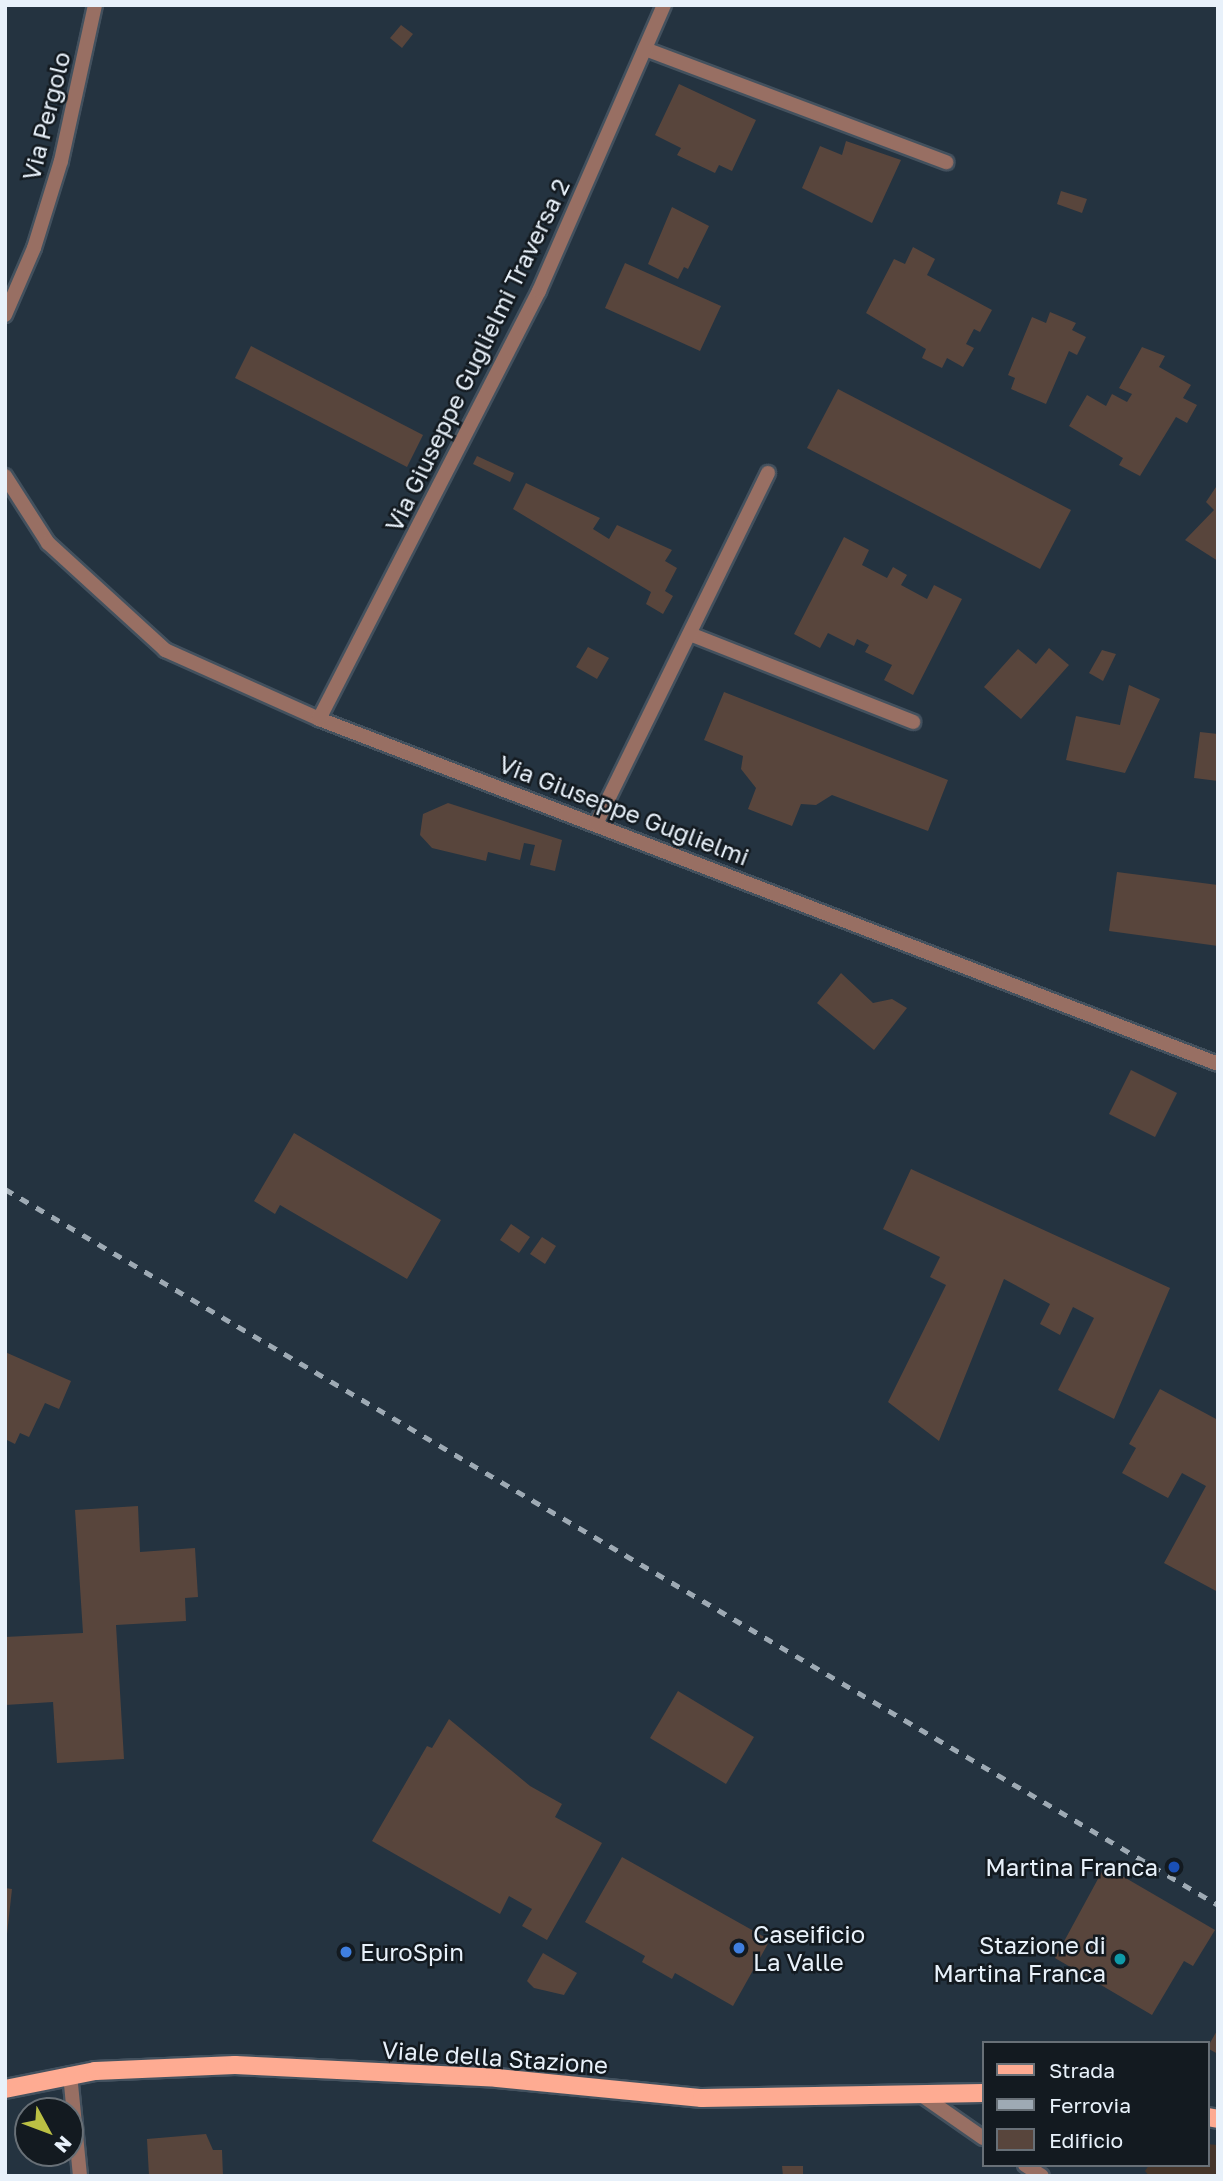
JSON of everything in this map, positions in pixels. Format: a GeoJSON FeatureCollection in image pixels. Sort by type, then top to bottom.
{"type":"FeatureCollection","features":[{"type":"Feature","properties":{"kind":"main road","name":"Viale della Stazione"},"geometry":{"type":"LineString","coordinates":[[5,2090],[70,2074],[235,2065],[497,2078],[702,2098],[982,2093]]}},
{"type":"Feature","properties":{"kind":"street","name":"Via Pergolo"},"geometry":{"type":"LineString","coordinates":[[5,315],[34,248],[61,161],[95,5]]}},
{"type":"Feature","properties":{"kind":"street","name":"Via Giuseppe Guglielmi Traversa 2"},"geometry":{"type":"LineString","coordinates":[[319,719],[539,290],[664,5]]}},
{"type":"Feature","properties":{"kind":"street"},"geometry":{"type":"LineString","coordinates":[[645,49],[946,162]]}},
{"type":"Feature","properties":{"kind":"street"},"geometry":{"type":"LineString","coordinates":[[597,824],[768,474]]}},
{"type":"Feature","properties":{"kind":"street","name":"Via Giuseppe Guglielmi"},"geometry":{"type":"LineString","coordinates":[[5,476],[48,543],[165,650],[319,719],[1218,1064]]}},
{"type":"Feature","properties":{"kind":"street"},"geometry":{"type":"LineString","coordinates":[[690,634],[913,722]]}},
{"type":"Feature","properties":{"kind":"street"},"geometry":{"type":"LineString","coordinates":[[70,2074],[80,2176]]}},
{"type":"Feature","properties":{"kind":"street"},"geometry":{"type":"LineString","coordinates":[[920,2094],[982,2137]]}},
{"type":"Feature","properties":{"kind":"shaded area"},"geometry":{"type":"Polygon","coordinates":[[[1209,2144],[1218,2145],[1218,2176],[1149,2176],[1145,2171],[1148,2167],[1209,2167],[1209,2144]]]}},
{"type":"Feature","properties":{"kind":"building"},"geometry":{"type":"Polygon","coordinates":[[[401,25],[413,34],[402,48],[390,38],[401,25]]]}},
{"type":"Feature","properties":{"kind":"building"},"geometry":{"type":"Polygon","coordinates":[[[679,84],[756,120],[732,171],[719,165],[715,173],[677,155],[681,148],[655,135],[679,84]]]}},
{"type":"Feature","properties":{"kind":"building"},"geometry":{"type":"Polygon","coordinates":[[[846,141],[901,160],[872,223],[802,188],[820,146],[842,155],[846,141]]]}},
{"type":"Feature","properties":{"kind":"building"},"geometry":{"type":"Polygon","coordinates":[[[1061,191],[1087,199],[1082,213],[1057,204],[1061,191]]]}},
{"type":"Feature","properties":{"kind":"building"},"geometry":{"type":"Polygon","coordinates":[[[672,207],[709,226],[688,269],[684,267],[678,279],[648,264],[672,207]]]}},
{"type":"Feature","properties":{"kind":"building"},"geometry":{"type":"Polygon","coordinates":[[[913,247],[935,259],[927,275],[992,310],[980,332],[974,329],[966,344],[974,348],[963,367],[947,358],[942,368],[922,358],[926,349],[866,313],[894,259],[905,264],[913,247]]]}},
{"type":"Feature","properties":{"kind":"building"},"geometry":{"type":"Polygon","coordinates":[[[625,263],[721,306],[700,351],[605,308],[625,263]]]}},
{"type":"Feature","properties":{"kind":"building"},"geometry":{"type":"Polygon","coordinates":[[[1050,312],[1076,323],[1072,330],[1086,337],[1077,355],[1069,351],[1046,404],[1011,389],[1015,378],[1008,375],[1032,317],[1046,323],[1050,312]]]}},
{"type":"Feature","properties":{"kind":"building"},"geometry":{"type":"Polygon","coordinates":[[[251,346],[423,435],[407,467],[235,378],[251,346]]]}},
{"type":"Feature","properties":{"kind":"building"},"geometry":{"type":"Polygon","coordinates":[[[1142,347],[1165,356],[1159,367],[1191,385],[1183,398],[1197,405],[1187,423],[1176,417],[1140,476],[1119,465],[1123,458],[1069,426],[1087,395],[1106,406],[1112,394],[1127,402],[1132,394],[1119,388],[1142,347]]]}},
{"type":"Feature","properties":{"kind":"building"},"geometry":{"type":"Polygon","coordinates":[[[838,389],[1071,510],[1040,569],[807,448],[838,389]]]}},
{"type":"Feature","properties":{"kind":"building"},"geometry":{"type":"Polygon","coordinates":[[[477,456],[514,473],[510,482],[473,464],[477,456]]]}},
{"type":"Feature","properties":{"kind":"building"},"geometry":{"type":"Polygon","coordinates":[[[526,483],[600,518],[593,529],[609,539],[617,525],[672,550],[665,561],[677,568],[665,591],[673,596],[663,614],[646,604],[651,592],[513,509],[526,483]]]}},
{"type":"Feature","properties":{"kind":"building"},"geometry":{"type":"Polygon","coordinates":[[[1218,484],[1218,561],[1185,540],[1214,510],[1206,502],[1218,484]]]}},
{"type":"Feature","properties":{"kind":"building"},"geometry":{"type":"Polygon","coordinates":[[[844,537],[869,550],[862,565],[887,578],[893,567],[907,575],[901,585],[927,599],[934,585],[962,599],[913,695],[884,680],[892,665],[865,652],[869,645],[857,639],[854,646],[828,633],[820,648],[794,634],[844,537]]]}},
{"type":"Feature","properties":{"kind":"building"},"geometry":{"type":"Polygon","coordinates":[[[588,647],[609,658],[597,679],[576,667],[588,647]]]}},
{"type":"Feature","properties":{"kind":"building"},"geometry":{"type":"Polygon","coordinates":[[[1049,648],[1069,665],[1021,719],[984,687],[1018,649],[1036,664],[1049,648]]]}},
{"type":"Feature","properties":{"kind":"building"},"geometry":{"type":"Polygon","coordinates":[[[1102,650],[1116,654],[1103,681],[1089,673],[1102,650]]]}},
{"type":"Feature","properties":{"kind":"building"},"geometry":{"type":"Polygon","coordinates":[[[1129,685],[1160,699],[1125,773],[1066,760],[1076,716],[1120,725],[1129,685]]]}},
{"type":"Feature","properties":{"kind":"building"},"geometry":{"type":"Polygon","coordinates":[[[724,692],[948,780],[928,831],[832,795],[816,805],[801,804],[792,826],[748,809],[756,788],[741,769],[743,756],[704,740],[724,692]]]}},
{"type":"Feature","properties":{"kind":"building"},"geometry":{"type":"Polygon","coordinates":[[[1200,732],[1218,734],[1218,781],[1194,778],[1200,732]]]}},
{"type":"Feature","properties":{"kind":"building"},"geometry":{"type":"Polygon","coordinates":[[[448,803],[562,840],[555,871],[530,865],[535,845],[524,843],[520,860],[488,852],[486,861],[432,848],[420,835],[423,814],[448,803]]]}},
{"type":"Feature","properties":{"kind":"building"},"geometry":{"type":"Polygon","coordinates":[[[1117,872],[1218,885],[1218,946],[1109,931],[1117,872]]]}},
{"type":"Feature","properties":{"kind":"building"},"geometry":{"type":"Polygon","coordinates":[[[841,973],[873,1003],[892,999],[907,1008],[874,1050],[817,1003],[841,973]]]}},
{"type":"Feature","properties":{"kind":"building"},"geometry":{"type":"Polygon","coordinates":[[[1131,1070],[1177,1093],[1155,1137],[1109,1114],[1131,1070]]]}},
{"type":"Feature","properties":{"kind":"building"},"geometry":{"type":"Polygon","coordinates":[[[294,1133],[441,1220],[407,1279],[280,1205],[275,1214],[254,1201],[294,1133]]]}},
{"type":"Feature","properties":{"kind":"building"},"geometry":{"type":"Polygon","coordinates":[[[911,1169],[1170,1288],[1114,1419],[1058,1390],[1094,1318],[1073,1307],[1060,1335],[1040,1324],[1050,1304],[1004,1279],[939,1441],[888,1402],[946,1285],[930,1277],[940,1257],[883,1229],[911,1169]]]}},
{"type":"Feature","properties":{"kind":"building"},"geometry":{"type":"Polygon","coordinates":[[[511,1224],[530,1237],[519,1253],[500,1240],[511,1224]]]}},
{"type":"Feature","properties":{"kind":"building"},"geometry":{"type":"Polygon","coordinates":[[[542,1237],[556,1246],[545,1264],[530,1254],[542,1237]]]}},
{"type":"Feature","properties":{"kind":"building"},"geometry":{"type":"Polygon","coordinates":[[[5,1352],[71,1381],[59,1409],[45,1403],[29,1437],[20,1433],[15,1444],[5,1439],[5,1352]]]}},
{"type":"Feature","properties":{"kind":"building"},"geometry":{"type":"Polygon","coordinates":[[[1160,1389],[1218,1420],[1218,1592],[1164,1563],[1206,1486],[1182,1473],[1168,1498],[1122,1473],[1136,1448],[1129,1444],[1160,1389]]]}},
{"type":"Feature","properties":{"kind":"building"},"geometry":{"type":"Polygon","coordinates":[[[138,1506],[140,1552],[195,1548],[198,1597],[185,1598],[186,1621],[116,1625],[124,1759],[57,1763],[53,1702],[5,1705],[5,1637],[83,1633],[75,1510],[138,1506]]]}},
{"type":"Feature","properties":{"kind":"building"},"geometry":{"type":"Polygon","coordinates":[[[678,1691],[754,1737],[726,1784],[650,1738],[678,1691]]]}},
{"type":"Feature","properties":{"kind":"building"},"geometry":{"type":"Polygon","coordinates":[[[449,1719],[530,1786],[562,1804],[555,1817],[602,1843],[547,1940],[522,1926],[532,1909],[509,1896],[500,1914],[372,1841],[427,1746],[432,1748],[449,1719]]]}},
{"type":"Feature","properties":{"kind":"building"},"geometry":{"type":"Polygon","coordinates":[[[622,1857],[770,1940],[733,2006],[675,1973],[672,1979],[642,1962],[645,1956],[585,1922],[622,1857]]]}},
{"type":"Feature","properties":{"kind":"building"},"geometry":{"type":"Polygon","coordinates":[[[1105,1866],[1215,1930],[1193,1966],[1184,1961],[1152,2015],[1055,1958],[1105,1866]]]}},
{"type":"Feature","properties":{"kind":"building"},"geometry":{"type":"Polygon","coordinates":[[[5,1888],[12,1889],[7,1934],[5,1934],[5,1888]]]}},
{"type":"Feature","properties":{"kind":"building"},"geometry":{"type":"Polygon","coordinates":[[[543,1953],[577,1973],[564,1995],[534,1988],[527,1981],[543,1953]]]}},
{"type":"Feature","properties":{"kind":"building"},"geometry":{"type":"Polygon","coordinates":[[[1218,2029],[1218,2054],[1209,2049],[1218,2029]]]}},
{"type":"Feature","properties":{"kind":"building"},"geometry":{"type":"Polygon","coordinates":[[[206,2134],[213,2150],[222,2150],[223,2176],[149,2176],[147,2139],[206,2134]]]}},
{"type":"Feature","properties":{"kind":"building"},"geometry":{"type":"Polygon","coordinates":[[[782,2166],[803,2166],[803,2176],[783,2176],[782,2166]]]}},
{"type":"Feature","properties":{"kind":"railway"},"geometry":{"type":"LineString","coordinates":[[5,1189],[1218,1905]]}},
{"type":"Feature","properties":{"kind":"place","name":"Martina Franca"},"geometry":{"type":"Point","coordinates":[1174,1867]}},
{"type":"Feature","properties":{"kind":"place","name":"Caseificio La Valle"},"geometry":{"type":"Point","coordinates":[739,1948]}},
{"type":"Feature","properties":{"kind":"place","name":"EuroSpin"},"geometry":{"type":"Point","coordinates":[346,1952]}},
{"type":"Feature","properties":{"kind":"place","name":"Stazione di Martina Franca"},"geometry":{"type":"Point","coordinates":[1120,1959]}}]}
